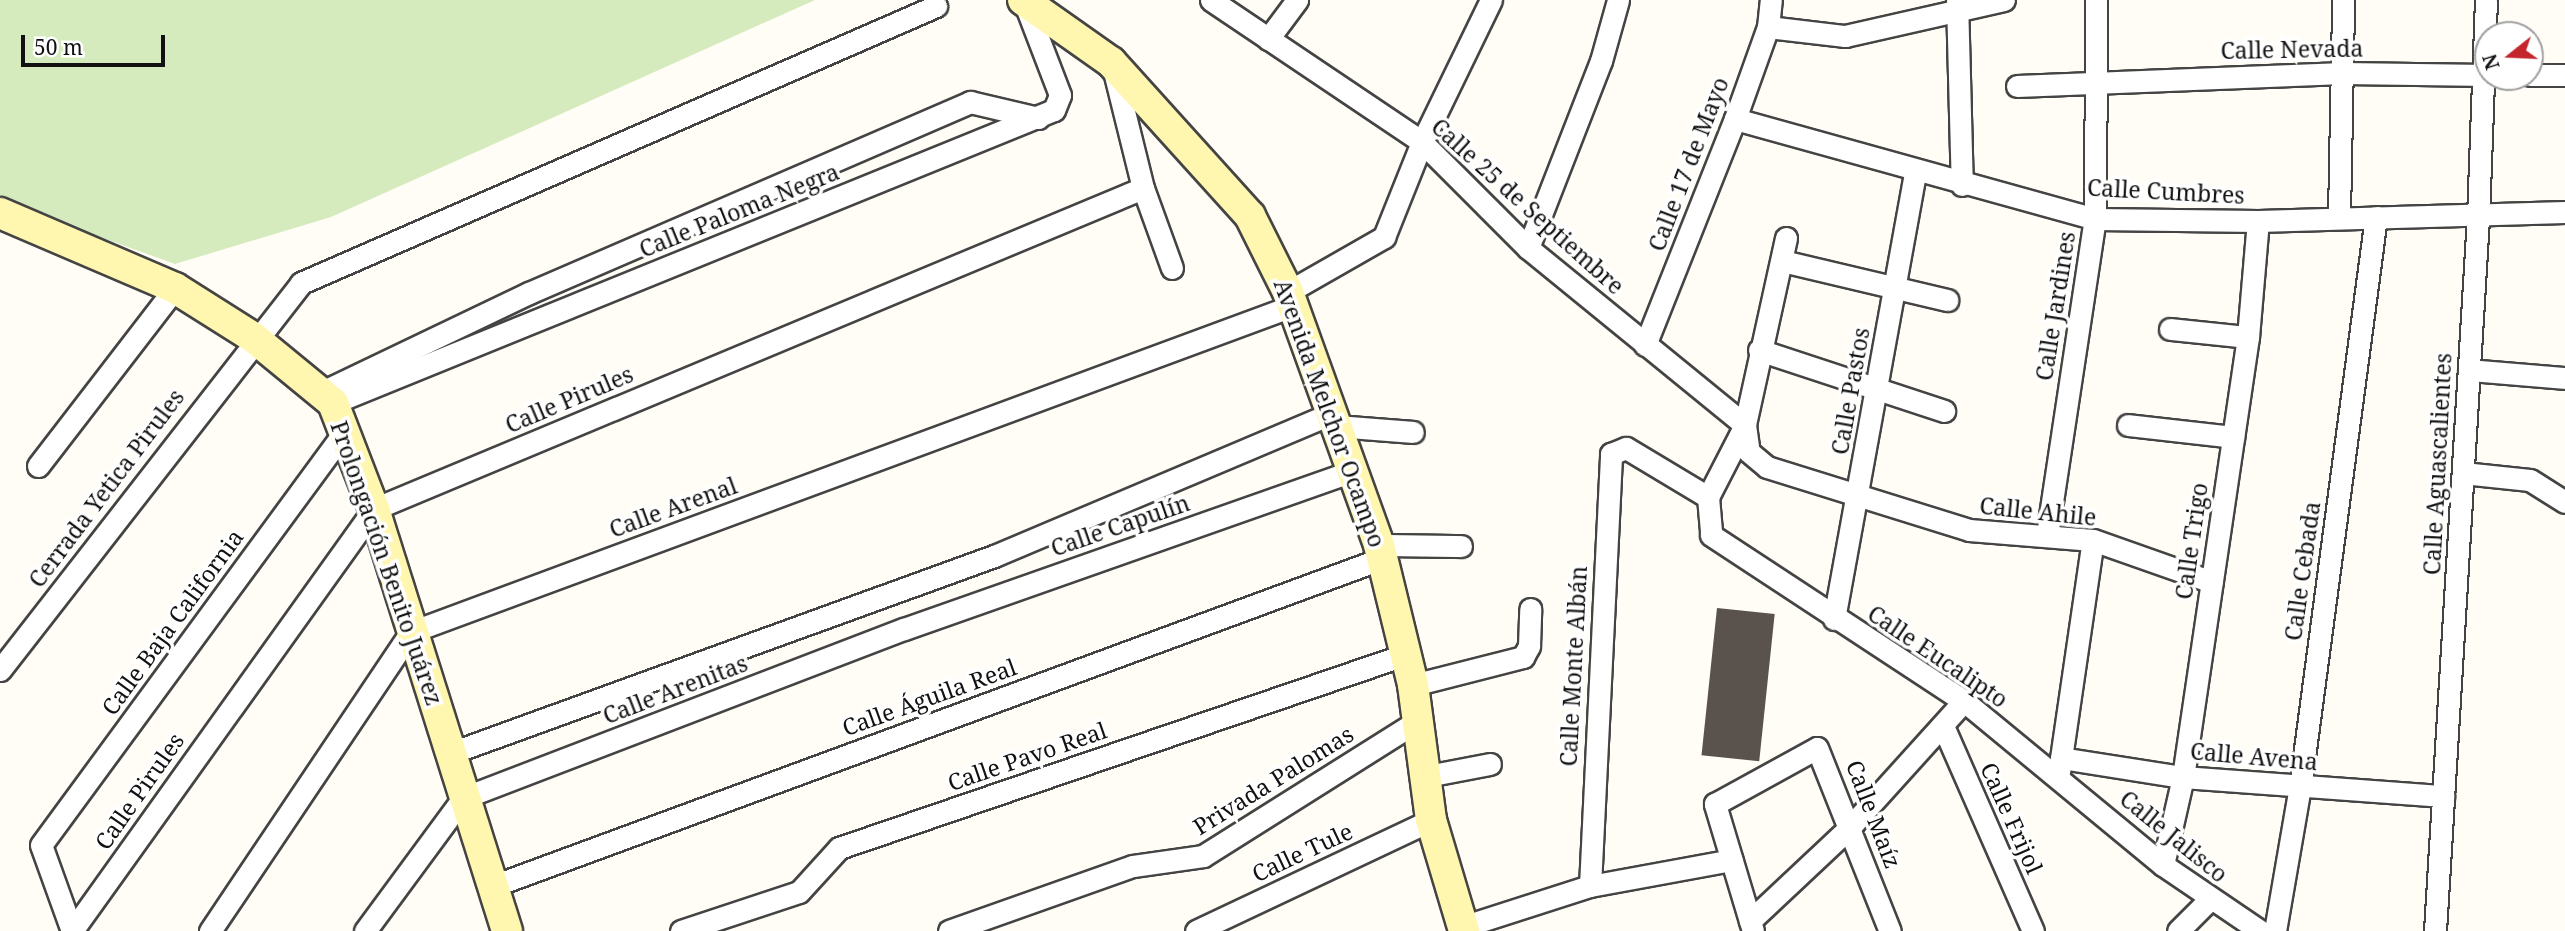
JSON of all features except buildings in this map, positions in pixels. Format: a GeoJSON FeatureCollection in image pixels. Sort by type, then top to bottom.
{"type":"FeatureCollection","features":[{"type":"Feature","properties":{"kind":"street","name":"Avenida Melchor Ocampo"},"geometry":{"type":"LineString","coordinates":[[1024,0],[1111,62],[1250,216],[1290,299],[1381,552],[1413,685],[1431,820],[1463,929]]}},
{"type":"Feature","properties":{"kind":"street","name":"Calle Paloma Negra"},"geometry":{"type":"LineString","coordinates":[[327,398],[1038,118],[1060,100],[1024,0]]}},
{"type":"Feature","properties":{"kind":"street","name":"Calle 25 de Septiembre"},"geometry":{"type":"LineString","coordinates":[[1211,0],[1422,142],[1528,248],[1745,425]]}},
{"type":"Feature","properties":{"kind":"street"},"geometry":{"type":"LineString","coordinates":[[1268,39],[1297,0]]}},
{"type":"Feature","properties":{"kind":"street"},"geometry":{"type":"LineString","coordinates":[[1528,248],[1601,61],[1618,0]]}},
{"type":"Feature","properties":{"kind":"street","name":"Calle 17 de Mayo"},"geometry":{"type":"LineString","coordinates":[[1645,345],[1735,118],[1768,27],[1771,0]]}},
{"type":"Feature","properties":{"kind":"street"},"geometry":{"type":"LineString","coordinates":[[1768,27],[1845,36],[1957,5],[2004,0]]}},
{"type":"Feature","properties":{"kind":"street","name":"Calle Jardines"},"geometry":{"type":"LineString","coordinates":[[2047,535],[2095,219],[2096,0]]}},
{"type":"Feature","properties":{"kind":"street"},"geometry":{"type":"LineString","coordinates":[[2339,216],[2343,0]]}},
{"type":"Feature","properties":{"kind":"street","name":"Calle Aguascalientes"},"geometry":{"type":"LineString","coordinates":[[2486,0],[2486,21]]}},
{"type":"Feature","properties":{"kind":"street","name":"Calle Arenal"},"geometry":{"type":"LineString","coordinates":[[411,632],[1290,299],[1384,237],[1422,142],[1486,3]]}},
{"type":"Feature","properties":{"kind":"street"},"geometry":{"type":"LineString","coordinates":[[1957,5],[1962,185]]}},
{"type":"Feature","properties":{"kind":"street","name":"Cerrada Yetica Pirules"},"geometry":{"type":"LineString","coordinates":[[0,670],[254,338],[301,283],[671,126],[936,6]]}},
{"type":"Feature","properties":{"kind":"street"},"geometry":{"type":"LineString","coordinates":[[1111,62],[1143,188],[1172,268]]}},
{"type":"Feature","properties":{"kind":"street","name":"Calle Nevada"},"geometry":{"type":"LineString","coordinates":[[2017,86],[2343,73],[2474,75]]}},
{"type":"Feature","properties":{"kind":"street"},"geometry":{"type":"LineString","coordinates":[[2544,75],[2565,75]]}},
{"type":"Feature","properties":{"kind":"street","name":"Calle Aguascalientes"},"geometry":{"type":"LineString","coordinates":[[2435,931],[2485,91]]}},
{"type":"Feature","properties":{"kind":"street"},"geometry":{"type":"LineString","coordinates":[[327,398],[530,293],[970,103],[1038,118]]}},
{"type":"Feature","properties":{"kind":"street","name":"Calle Cumbres"},"geometry":{"type":"LineString","coordinates":[[1735,118],[1915,173],[2095,219],[2258,221],[2339,216],[2478,218],[2565,212]]}},
{"type":"Feature","properties":{"kind":"street","name":"Calle Pastos"},"geometry":{"type":"LineString","coordinates":[[1834,619],[1915,173]]}},
{"type":"Feature","properties":{"kind":"street","name":"Calle Pirules"},"geometry":{"type":"LineString","coordinates":[[72,931],[374,509],[1143,188]]}},
{"type":"Feature","properties":{"kind":"street","name":"Prolongación Benito Juárez"},"geometry":{"type":"LineString","coordinates":[[0,213],[175,288],[254,338],[327,398],[345,431],[374,509],[507,931]]}},
{"type":"Feature","properties":{"kind":"street","name":"Calle Cebada"},"geometry":{"type":"LineString","coordinates":[[2275,931],[2300,787],[2376,217]]}},
{"type":"Feature","properties":{"kind":"street","name":"Calle Trigo"},"geometry":{"type":"LineString","coordinates":[[2164,865],[2183,777],[2248,337],[2258,221]]}},
{"type":"Feature","properties":{"kind":"street"},"geometry":{"type":"LineString","coordinates":[[1708,497],[1745,425],[1759,350],[1786,238]]}},
{"type":"Feature","properties":{"kind":"street"},"geometry":{"type":"LineString","coordinates":[[1782,261],[1947,300]]}},
{"type":"Feature","properties":{"kind":"street"},"geometry":{"type":"LineString","coordinates":[[38,466],[175,288]]}},
{"type":"Feature","properties":{"kind":"street"},"geometry":{"type":"LineString","coordinates":[[2170,329],[2248,337]]}},
{"type":"Feature","properties":{"kind":"street"},"geometry":{"type":"LineString","coordinates":[[1759,350],[1876,393],[1944,411]]}},
{"type":"Feature","properties":{"kind":"street"},"geometry":{"type":"LineString","coordinates":[[2469,370],[2565,378]]}},
{"type":"Feature","properties":{"kind":"street"},"geometry":{"type":"LineString","coordinates":[[451,753],[994,556],[1335,419],[1413,432]]}},
{"type":"Feature","properties":{"kind":"street","name":"Calle Ahile"},"geometry":{"type":"LineString","coordinates":[[1745,425],[1749,453],[1756,462],[1969,530],[2093,540],[2212,582]]}},
{"type":"Feature","properties":{"kind":"street"},"geometry":{"type":"LineString","coordinates":[[2128,425],[2233,437]]}},
{"type":"Feature","properties":{"kind":"street","name":"Calle Baja California"},"geometry":{"type":"LineString","coordinates":[[72,931],[41,845],[345,431]]}},
{"type":"Feature","properties":{"kind":"street","name":"Calle Monte Albán"},"geometry":{"type":"LineString","coordinates":[[1590,886],[1614,449],[1626,448],[1708,497]]}},
{"type":"Feature","properties":{"kind":"street","name":"Calle Capulín"},"geometry":{"type":"LineString","coordinates":[[904,629],[1353,471]]}},
{"type":"Feature","properties":{"kind":"street"},"geometry":{"type":"LineString","coordinates":[[2463,473],[2530,480],[2565,502]]}},
{"type":"Feature","properties":{"kind":"street","name":"Calle Eucalipto"},"geometry":{"type":"LineString","coordinates":[[1708,497],[1712,536],[2060,766]]}},
{"type":"Feature","properties":{"kind":"street"},"geometry":{"type":"LineString","coordinates":[[2060,766],[2093,540]]}},
{"type":"Feature","properties":{"kind":"street"},"geometry":{"type":"LineString","coordinates":[[1381,552],[1461,546]]}},
{"type":"Feature","properties":{"kind":"street","name":"Calle Águila Real"},"geometry":{"type":"LineString","coordinates":[[493,886],[1381,552]]}},
{"type":"Feature","properties":{"kind":"street"},"geometry":{"type":"LineString","coordinates":[[1413,685],[1523,657],[1529,646],[1530,609]]}},
{"type":"Feature","properties":{"kind":"street","name":"Calle Arenitas"},"geometry":{"type":"LineString","coordinates":[[463,798],[904,629]]}},
{"type":"Feature","properties":{"kind":"street"},"geometry":{"type":"LineString","coordinates":[[210,931],[411,632]]}},
{"type":"Feature","properties":{"kind":"street","name":"Calle Pavo Real"},"geometry":{"type":"LineString","coordinates":[[681,931],[799,892],[839,848],[1407,654]]}},
{"type":"Feature","properties":{"kind":"street"},"geometry":{"type":"LineString","coordinates":[[1463,929],[1590,886],[1732,860],[1752,926],[1851,826],[1964,701]]}},
{"type":"Feature","properties":{"kind":"street","name":"Privada Palomas"},"geometry":{"type":"LineString","coordinates":[[949,931],[1133,866],[1203,856],[1419,720]]}},
{"type":"Feature","properties":{"kind":"street","name":"Calle Frijol"},"geometry":{"type":"LineString","coordinates":[[1943,726],[2033,931]]}},
{"type":"Feature","properties":{"kind":"street","name":"Calle Maíz"},"geometry":{"type":"LineString","coordinates":[[1732,860],[1715,804],[1817,748],[1851,826],[1890,931]]}},
{"type":"Feature","properties":{"kind":"street"},"geometry":{"type":"LineString","coordinates":[[1427,776],[1490,764]]}},
{"type":"Feature","properties":{"kind":"street","name":"Calle Avena"},"geometry":{"type":"LineString","coordinates":[[2060,766],[2300,787],[2443,796]]}},
{"type":"Feature","properties":{"kind":"street","name":"Calle Jalisco"},"geometry":{"type":"LineString","coordinates":[[2060,766],[2164,865],[2209,900],[2260,931]]}},
{"type":"Feature","properties":{"kind":"street"},"geometry":{"type":"LineString","coordinates":[[365,931],[463,798]]}},
{"type":"Feature","properties":{"kind":"street","name":"Calle Tule"},"geometry":{"type":"LineString","coordinates":[[1196,931],[1431,820]]}},
{"type":"Feature","properties":{"kind":"street"},"geometry":{"type":"LineString","coordinates":[[2178,931],[2209,900]]}},
{"type":"Feature","properties":{"kind":"green space"},"geometry":{"type":"Polygon","coordinates":[[[0,0],[815,0],[331,217],[175,264],[0,201],[0,0]]]}}]}
